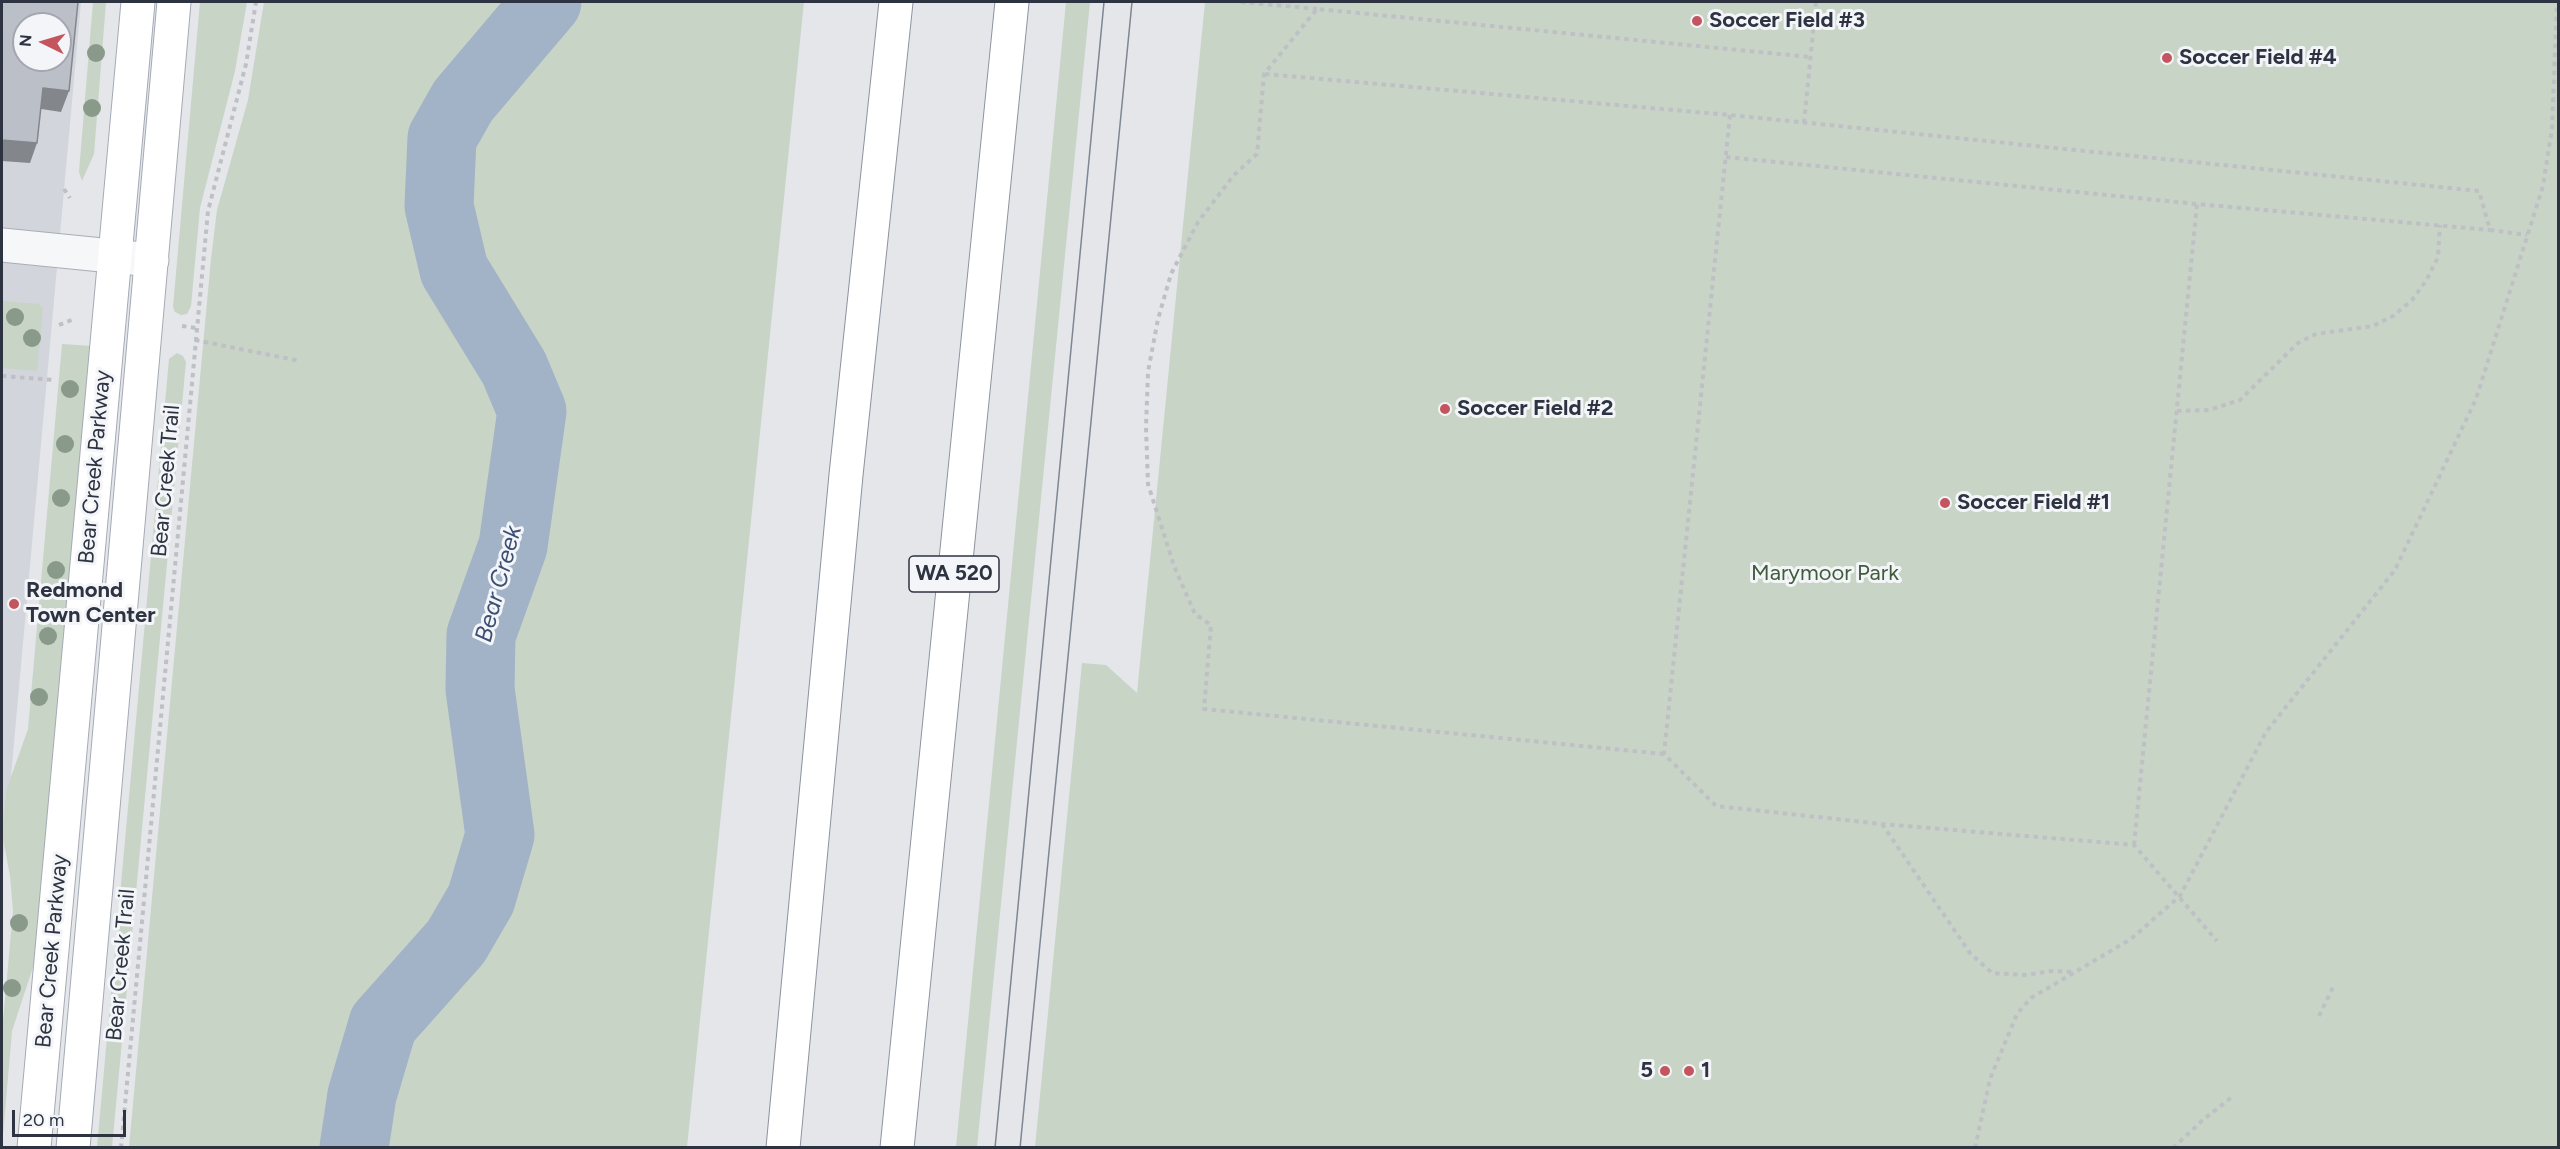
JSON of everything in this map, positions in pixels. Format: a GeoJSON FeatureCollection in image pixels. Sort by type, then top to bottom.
{"type":"FeatureCollection","features":[{"type":"Feature","properties":{"kind":"main road","name":"Bear Creek Parkway"},"geometry":{"type":"LineString","coordinates":[[34,1148],[138,2]]}},
{"type":"Feature","properties":{"kind":"main road","name":"Bear Creek Parkway"},"geometry":{"type":"LineString","coordinates":[[73,1148],[174,2]]}},
{"type":"Feature","properties":{"kind":"main road"},"geometry":{"type":"LineString","coordinates":[[783,1148],[844,487],[896,2]]}},
{"type":"Feature","properties":{"kind":"main road","name":"WA 520"},"geometry":{"type":"LineString","coordinates":[[897,1148],[1012,2]]}},
{"type":"Feature","properties":{"kind":"street"},"geometry":{"type":"LineString","coordinates":[[2,245],[152,260]]}},
{"type":"Feature","properties":{"kind":"path","name":"Bear Creek Trail"},"geometry":{"type":"LineString","coordinates":[[121,1148],[208,211],[246,64],[256,2]]}},
{"type":"Feature","properties":{"kind":"path"},"geometry":{"type":"LineString","coordinates":[[1241,2],[1810,57]]}},
{"type":"Feature","properties":{"kind":"path"},"geometry":{"type":"LineString","coordinates":[[1804,123],[1816,2]]}},
{"type":"Feature","properties":{"kind":"path"},"geometry":{"type":"LineString","coordinates":[[1975,1148],[1990,1079],[2017,1014],[2031,998],[2131,939],[2180,896],[2266,732],[2395,570],[2476,399],[2543,186],[2552,128],[2557,2]]}},
{"type":"Feature","properties":{"kind":"path"},"geometry":{"type":"LineString","coordinates":[[1317,9],[1264,74],[1257,154],[1234,175],[1197,222],[1171,274],[1158,319],[1148,372],[1146,427],[1148,483],[1174,566],[1195,614],[1211,625],[1203,709],[1664,754],[1716,806],[1882,824],[2134,845],[2217,941]]}},
{"type":"Feature","properties":{"kind":"path"},"geometry":{"type":"LineString","coordinates":[[1264,74],[1730,115],[2478,191],[2490,230]]}},
{"type":"Feature","properties":{"kind":"path"},"geometry":{"type":"LineString","coordinates":[[1664,754],[1730,115]]}},
{"type":"Feature","properties":{"kind":"path"},"geometry":{"type":"LineString","coordinates":[[1726,157],[2527,235]]}},
{"type":"Feature","properties":{"kind":"path"},"geometry":{"type":"LineString","coordinates":[[64,189],[70,198]]}},
{"type":"Feature","properties":{"kind":"path"},"geometry":{"type":"LineString","coordinates":[[2134,845],[2198,204]]}},
{"type":"Feature","properties":{"kind":"path"},"geometry":{"type":"LineString","coordinates":[[2177,411],[2210,410],[2240,400],[2298,343],[2316,334],[2373,326],[2393,316],[2412,300],[2426,281],[2438,257],[2440,225]]}},
{"type":"Feature","properties":{"kind":"path"},"geometry":{"type":"LineString","coordinates":[[176,326],[196,328]]}},
{"type":"Feature","properties":{"kind":"path"},"geometry":{"type":"LineString","coordinates":[[195,340],[300,361]]}},
{"type":"Feature","properties":{"kind":"path"},"geometry":{"type":"LineString","coordinates":[[2,376],[54,380]]}},
{"type":"Feature","properties":{"kind":"path"},"geometry":{"type":"LineString","coordinates":[[1882,824],[1970,953],[1992,973],[2027,975],[2050,971],[2075,972]]}},
{"type":"Feature","properties":{"kind":"path"},"geometry":{"type":"LineString","coordinates":[[2319,1016],[2334,985]]}},
{"type":"Feature","properties":{"kind":"path"},"geometry":{"type":"LineString","coordinates":[[2173,1148],[2232,1097]]}},
{"type":"Feature","properties":{"kind":"shaded area","name":"Redmond Town Center"},"geometry":{"type":"Polygon","coordinates":[[[2,2],[81,2],[2,875],[2,2]]]}},
{"type":"Feature","properties":{"kind":"green space"},"geometry":{"type":"Polygon","coordinates":[[[93,2],[106,2],[94,154],[82,181],[79,172],[93,2]]]}},
{"type":"Feature","properties":{"kind":"green space"},"geometry":{"type":"Polygon","coordinates":[[[200,2],[247,2],[235,71],[200,208],[191,306],[187,314],[181,315],[175,312],[173,307],[200,2]]]}},
{"type":"Feature","properties":{"kind":"green space"},"geometry":{"type":"Polygon","coordinates":[[[264,2],[804,2],[687,1147],[129,1147],[211,259],[217,210],[248,100],[264,2]]]}},
{"type":"Feature","properties":{"kind":"green space"},"geometry":{"type":"Polygon","coordinates":[[[1066,2],[1090,2],[977,1147],[956,1147],[1066,2]]]}},
{"type":"Feature","properties":{"kind":"green space","name":"Marymoor Park"},"geometry":{"type":"Polygon","coordinates":[[[1205,2],[2558,2],[2558,1147],[1035,1147],[1082,663],[1106,665],[1137,693],[1205,2]]]}},
{"type":"Feature","properties":{"kind":"green space"},"geometry":{"type":"Polygon","coordinates":[[[2,301],[39,304],[43,308],[37,371],[2,368],[2,301]]]}},
{"type":"Feature","properties":{"kind":"green space"},"geometry":{"type":"Polygon","coordinates":[[[62,344],[92,346],[40,946],[12,1031],[2,1147],[2,1032],[13,911],[10,876],[2,832],[7,788],[28,729],[62,344]]]}},
{"type":"Feature","properties":{"kind":"green space"},"geometry":{"type":"Polygon","coordinates":[[[177,353],[183,356],[186,362],[112,1147],[97,1147],[169,359],[177,353]]]}},
{"type":"Feature","properties":{"kind":"building"},"geometry":{"type":"Polygon","coordinates":[[[2,2],[78,2],[72,61],[72,12],[12,12],[12,72],[71,72],[69,91],[43,88],[37,143],[2,140],[2,2]]]}},
{"type":"Feature","properties":{"kind":"waterway","name":"Bear Creek"},"geometry":{"type":"LineString","coordinates":[[354,1148],[362,1095],[383,1024],[456,942],[481,899],[500,835],[480,689],[481,635],[513,546],[532,411],[514,368],[454,270],[439,206],[442,138],[463,101],[547,2]]}},
{"type":"Feature","properties":{"kind":"tram line"},"geometry":{"type":"LineString","coordinates":[[995,1148],[1104,2]]}},
{"type":"Feature","properties":{"kind":"tram line"},"geometry":{"type":"LineString","coordinates":[[1020,1148],[1132,2]]}},
{"type":"Feature","properties":{"kind":"place","name":"Soccer Field #3"},"geometry":{"type":"Point","coordinates":[1697,21]}},
{"type":"Feature","properties":{"kind":"place","name":"Soccer Field #4"},"geometry":{"type":"Point","coordinates":[2167,58]}},
{"type":"Feature","properties":{"kind":"place","name":"Soccer Field #2"},"geometry":{"type":"Point","coordinates":[1445,409]}},
{"type":"Feature","properties":{"kind":"place","name":"Soccer Field #1"},"geometry":{"type":"Point","coordinates":[1945,503]}},
{"type":"Feature","properties":{"kind":"place","name":"Redmond Town Center"},"geometry":{"type":"Point","coordinates":[14,604]}},
{"type":"Feature","properties":{"kind":"place","name":"5"},"geometry":{"type":"Point","coordinates":[1665,1071]}},
{"type":"Feature","properties":{"kind":"place","name":"1"},"geometry":{"type":"Point","coordinates":[1689,1071]}}]}
